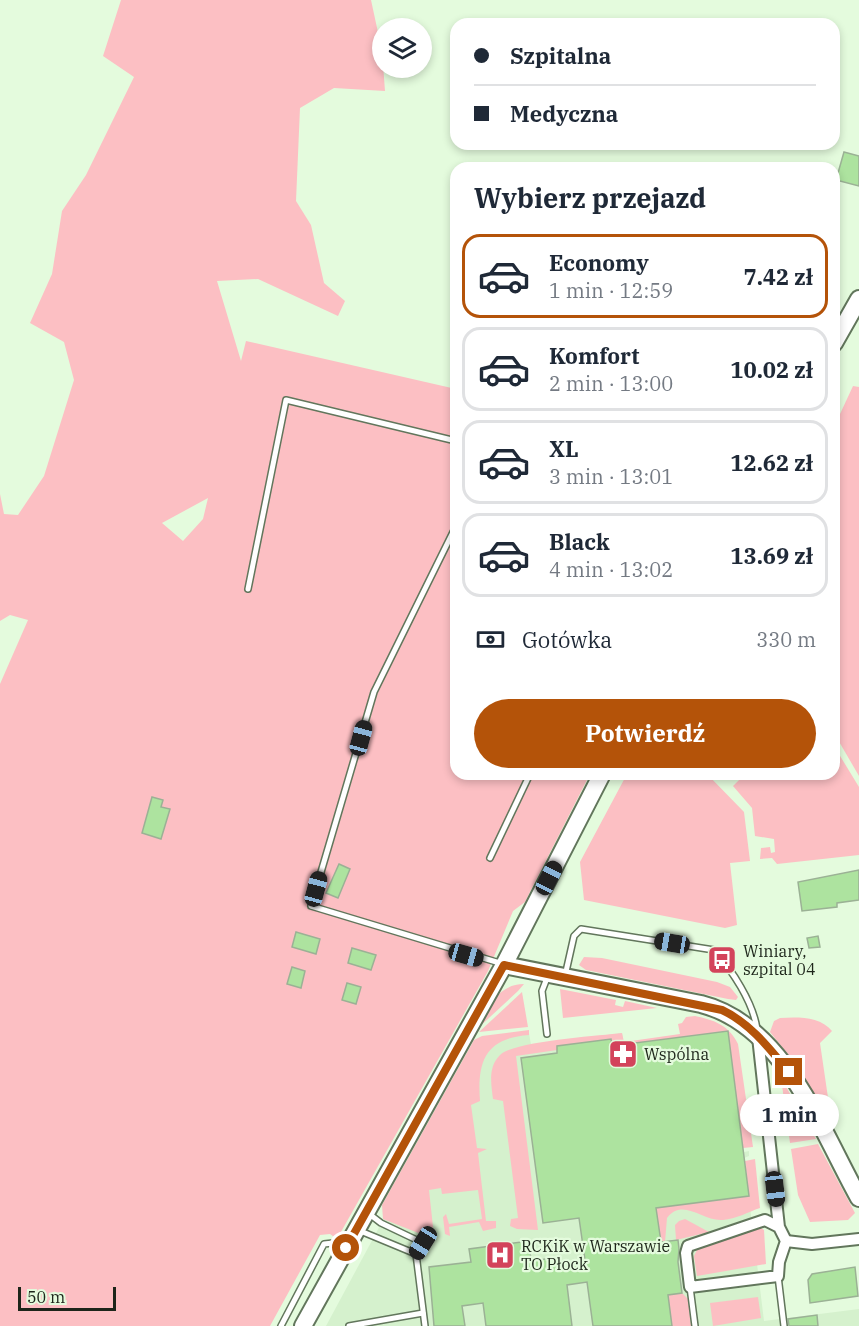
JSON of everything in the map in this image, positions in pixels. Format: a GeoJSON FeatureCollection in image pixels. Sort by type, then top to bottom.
{"type":"FeatureCollection","features":[{"type":"Feature","properties":{"kind":"street"},"geometry":{"type":"LineString","coordinates":[[840,334],[858,302]]}},
{"type":"Feature","properties":{"kind":"street"},"geometry":{"type":"LineString","coordinates":[[303,1326],[504,965],[599,780]]}},
{"type":"Feature","properties":{"kind":"street"},"geometry":{"type":"LineString","coordinates":[[504,965],[715,1008],[739,1019],[758,1036],[789,1072],[859,1198]]}},
{"type":"Feature","properties":{"kind":"street"},"geometry":{"type":"LineString","coordinates":[[758,1036],[779,1227],[786,1241],[779,1262],[778,1276],[690,1287],[686,1253],[688,1246],[765,1220],[779,1227]]}},
{"type":"Feature","properties":{"kind":"street"},"geometry":{"type":"LineString","coordinates":[[786,1241],[812,1244],[859,1239]]}},
{"type":"Feature","properties":{"kind":"lane"},"geometry":{"type":"LineString","coordinates":[[248,589],[286,400],[450,440]]}},
{"type":"Feature","properties":{"kind":"lane"},"geometry":{"type":"LineString","coordinates":[[450,538],[374,692],[312,906],[504,965]]}},
{"type":"Feature","properties":{"kind":"lane"},"geometry":{"type":"LineString","coordinates":[[490,858],[527,780]]}},
{"type":"Feature","properties":{"kind":"lane"},"geometry":{"type":"LineString","coordinates":[[547,1034],[542,991],[557,975],[574,936],[581,929],[714,950],[747,1001],[755,1018],[758,1036]]}},
{"type":"Feature","properties":{"kind":"lane"},"geometry":{"type":"LineString","coordinates":[[366,1212],[381,1223],[423,1243],[416,1254],[425,1326]]}},
{"type":"Feature","properties":{"kind":"lane"},"geometry":{"type":"LineString","coordinates":[[357,1229],[416,1254]]}},
{"type":"Feature","properties":{"kind":"lane"},"geometry":{"type":"LineString","coordinates":[[281,1326],[324,1244],[333,1243],[346,1248]]}},
{"type":"Feature","properties":{"kind":"lane"},"geometry":{"type":"LineString","coordinates":[[778,1276],[784,1326]]}},
{"type":"Feature","properties":{"kind":"lane"},"geometry":{"type":"LineString","coordinates":[[690,1287],[695,1326]]}},
{"type":"Feature","properties":{"kind":"lane"},"geometry":{"type":"LineString","coordinates":[[349,1326],[423,1312]]}},
{"type":"Feature","properties":{"kind":"shaded area"},"geometry":{"type":"Polygon","coordinates":[[[121,0],[371,0],[375,18],[372,18],[372,78],[384,78],[385,91],[334,88],[300,108],[296,201],[311,225],[324,283],[345,301],[338,316],[258,279],[217,281],[241,361],[246,341],[450,388],[450,780],[587,780],[525,902],[513,911],[488,971],[337,1239],[330,1234],[320,1235],[270,1326],[0,1326],[0,684],[28,620],[10,615],[0,621],[0,494],[4,514],[18,515],[44,476],[74,380],[64,342],[30,323],[52,274],[62,211],[86,175],[134,77],[103,56],[121,0]],[[208,498],[162,523],[183,541],[203,519],[208,498]]]}},
{"type":"Feature","properties":{"kind":"shaded area"},"geometry":{"type":"Polygon","coordinates":[[[853,386],[859,387],[859,776],[840,743],[840,414],[853,386]]]}},
{"type":"Feature","properties":{"kind":"shaded area"},"geometry":{"type":"Polygon","coordinates":[[[840,756],[859,787],[859,855],[777,864],[772,858],[760,859],[761,848],[770,847],[771,853],[775,852],[774,839],[755,836],[752,808],[733,786],[739,780],[840,780],[840,756]]]}},
{"type":"Feature","properties":{"kind":"shaded area"},"geometry":{"type":"Polygon","coordinates":[[[624,780],[713,780],[744,812],[750,861],[730,863],[737,925],[725,928],[584,900],[580,862],[624,780]]]}},
{"type":"Feature","properties":{"kind":"shaded area"},"geometry":{"type":"Polygon","coordinates":[[[584,957],[602,958],[717,982],[730,987],[738,997],[736,1000],[728,999],[586,970],[579,965],[584,957]]]}},
{"type":"Feature","properties":{"kind":"shaded area"},"geometry":{"type":"Polygon","coordinates":[[[524,984],[476,1030],[500,993],[515,985],[524,984]]]}},
{"type":"Feature","properties":{"kind":"shaded area"},"geometry":{"type":"Polygon","coordinates":[[[560,989],[616,1000],[615,1005],[623,1007],[625,1001],[657,1008],[563,1018],[560,989]]]}},
{"type":"Feature","properties":{"kind":"shaded area"},"geometry":{"type":"Polygon","coordinates":[[[522,992],[528,1027],[479,1032],[522,992]]]}},
{"type":"Feature","properties":{"kind":"shaded area"},"geometry":{"type":"Polygon","coordinates":[[[695,1016],[720,1024],[730,1032],[738,1044],[753,1147],[743,1148],[727,1031],[612,1046],[611,1039],[557,1046],[557,1050],[516,1056],[538,1230],[517,1229],[510,1226],[511,1219],[518,1218],[503,1101],[493,1099],[491,1081],[492,1070],[500,1055],[522,1046],[577,1038],[622,1033],[624,1042],[680,1034],[678,1024],[682,1023],[686,1017],[695,1016]]]}},
{"type":"Feature","properties":{"kind":"shaded area"},"geometry":{"type":"Polygon","coordinates":[[[780,1018],[815,1020],[832,1031],[820,1043],[832,1125],[798,1067],[770,1032],[774,1021],[780,1018]]]}},
{"type":"Feature","properties":{"kind":"shaded area"},"geometry":{"type":"Polygon","coordinates":[[[529,1030],[529,1035],[502,1041],[487,1054],[480,1075],[480,1101],[471,1105],[477,1148],[487,1149],[478,1153],[486,1221],[496,1221],[496,1228],[483,1231],[479,1222],[449,1227],[450,1236],[445,1234],[443,1217],[446,1214],[449,1224],[482,1219],[478,1190],[442,1194],[441,1188],[429,1190],[433,1227],[426,1236],[383,1219],[382,1205],[474,1040],[482,1036],[529,1030]]]}},
{"type":"Feature","properties":{"kind":"shaded area"},"geometry":{"type":"Polygon","coordinates":[[[728,1031],[744,1152],[749,1151],[749,1156],[744,1158],[764,1321],[859,1309],[859,1326],[326,1326],[480,1040],[529,1033],[531,1045],[622,1033],[624,1044],[728,1031]]]}},
{"type":"Feature","properties":{"kind":"shaded area"},"geometry":{"type":"Polygon","coordinates":[[[781,1078],[816,1139],[790,1143],[781,1078]]]}},
{"type":"Feature","properties":{"kind":"shaded area"},"geometry":{"type":"Polygon","coordinates":[[[818,1144],[855,1213],[848,1220],[810,1222],[798,1195],[791,1149],[818,1144]]]}},
{"type":"Feature","properties":{"kind":"shaded area"},"geometry":{"type":"Polygon","coordinates":[[[755,1159],[760,1208],[723,1220],[708,1218],[686,1210],[673,1212],[667,1218],[665,1242],[661,1242],[656,1208],[749,1196],[745,1161],[755,1159]]]}},
{"type":"Feature","properties":{"kind":"shaded area"},"geometry":{"type":"Polygon","coordinates":[[[685,1219],[709,1232],[676,1240],[675,1225],[685,1219]]]}},
{"type":"Feature","properties":{"kind":"shaded area"},"geometry":{"type":"Polygon","coordinates":[[[758,1226],[764,1230],[766,1264],[697,1276],[694,1256],[698,1248],[758,1226]]]}},
{"type":"Feature","properties":{"kind":"shaded area"},"geometry":{"type":"Polygon","coordinates":[[[682,1293],[688,1299],[691,1326],[672,1326],[668,1295],[682,1293]]]}},
{"type":"Feature","properties":{"kind":"shaded area"},"geometry":{"type":"Polygon","coordinates":[[[758,1297],[761,1318],[713,1326],[710,1303],[758,1297]]]}},
{"type":"Feature","properties":{"kind":"building"},"geometry":{"type":"Polygon","coordinates":[[[844,152],[859,156],[859,186],[840,181],[840,166],[844,152]]]}},
{"type":"Feature","properties":{"kind":"building"},"geometry":{"type":"Polygon","coordinates":[[[152,797],[163,800],[161,807],[170,809],[161,839],[142,833],[152,797]]]}},
{"type":"Feature","properties":{"kind":"building"},"geometry":{"type":"Polygon","coordinates":[[[339,864],[350,869],[338,898],[326,893],[339,864]]]}},
{"type":"Feature","properties":{"kind":"building"},"geometry":{"type":"Polygon","coordinates":[[[859,870],[859,900],[837,903],[837,907],[802,911],[798,882],[859,870]]]}},
{"type":"Feature","properties":{"kind":"building"},"geometry":{"type":"Polygon","coordinates":[[[296,932],[320,939],[316,954],[292,947],[296,932]]]}},
{"type":"Feature","properties":{"kind":"building"},"geometry":{"type":"Polygon","coordinates":[[[818,936],[820,947],[809,948],[807,938],[818,936]]]}},
{"type":"Feature","properties":{"kind":"building"},"geometry":{"type":"Polygon","coordinates":[[[352,948],[376,955],[371,970],[348,963],[352,948]]]}},
{"type":"Feature","properties":{"kind":"building"},"geometry":{"type":"Polygon","coordinates":[[[292,967],[305,971],[301,988],[287,984],[292,967]]]}},
{"type":"Feature","properties":{"kind":"building"},"geometry":{"type":"Polygon","coordinates":[[[347,983],[361,987],[356,1004],[342,1000],[347,983]]]}},
{"type":"Feature","properties":{"kind":"building"},"geometry":{"type":"Polygon","coordinates":[[[728,1031],[749,1196],[656,1208],[661,1242],[678,1240],[682,1293],[668,1295],[672,1326],[593,1326],[587,1282],[567,1285],[572,1326],[486,1326],[483,1303],[462,1306],[465,1326],[434,1326],[429,1267],[471,1262],[469,1249],[529,1241],[531,1261],[560,1257],[561,1263],[585,1260],[579,1218],[543,1223],[521,1058],[557,1053],[557,1046],[611,1039],[612,1046],[728,1031]]]}},
{"type":"Feature","properties":{"kind":"building"},"geometry":{"type":"Polygon","coordinates":[[[855,1267],[858,1296],[810,1303],[808,1280],[812,1274],[855,1267]]]}},
{"type":"Feature","properties":{"kind":"building"},"geometry":{"type":"Polygon","coordinates":[[[817,1315],[818,1326],[789,1326],[788,1319],[817,1315]]]}},
{"type":"Feature","properties":{"kind":"place","name":"Winiary, szpital 04"},"geometry":{"type":"Point","coordinates":[722,960]}},
{"type":"Feature","properties":{"kind":"place","name":"Wspólna"},"geometry":{"type":"Point","coordinates":[623,1054]}},
{"type":"Feature","properties":{"kind":"place","name":"RCKiK w Warszawie TO Płock"},"geometry":{"type":"Point","coordinates":[500,1255]}},
{"type":"Feature","properties":{"kind":"route"},"geometry":{"type":"LineString","coordinates":[[346,1248],[504,965],[722,1010],[739,1019],[758,1036],[789,1072]]}}]}
